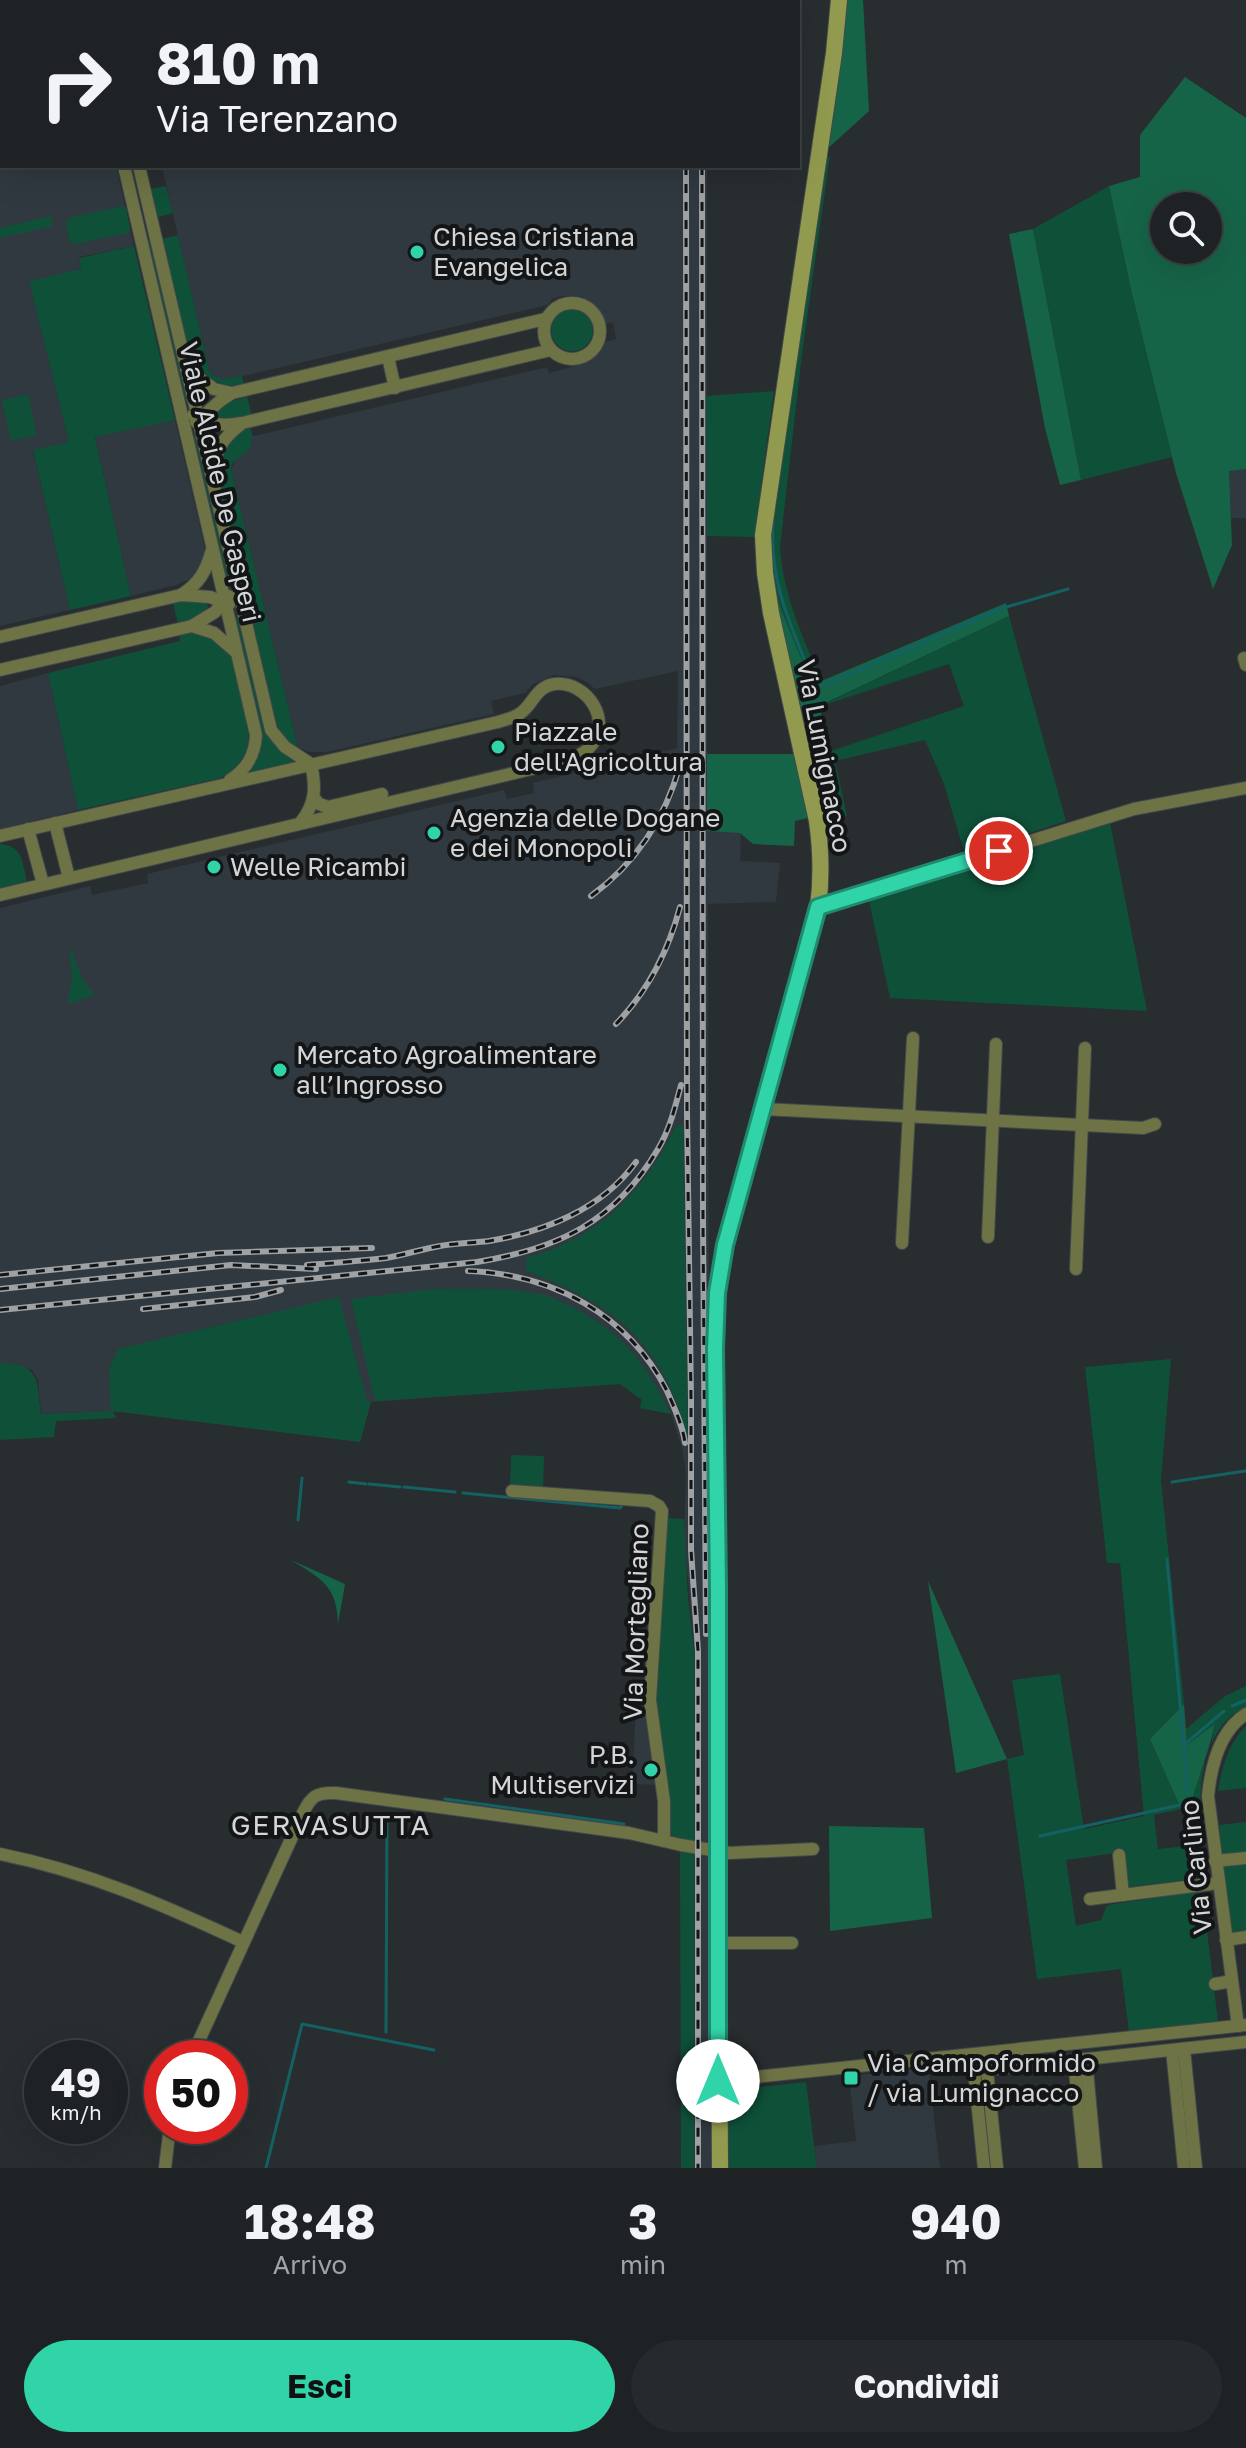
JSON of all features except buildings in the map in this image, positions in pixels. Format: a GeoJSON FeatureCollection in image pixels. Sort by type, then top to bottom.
{"type":"FeatureCollection","features":[{"type":"Feature","properties":{"kind":"main road","name":"Via Lumignacco"},"geometry":{"type":"LineString","coordinates":[[720,2168],[717,1293],[725,1245],[818,907],[820,846],[771,613],[762,544],[834,53],[839,0]]}},
{"type":"Feature","properties":{"kind":"street","name":"Viale Alcide De Gasperi"},"geometry":{"type":"LineString","coordinates":[[124,168],[254,722],[255,747],[247,766],[239,775],[212,787]]}},
{"type":"Feature","properties":{"kind":"street","name":"Viale Alcide De Gasperi"},"geometry":{"type":"LineString","coordinates":[[139,168],[271,730],[285,747],[311,764]]}},
{"type":"Feature","properties":{"kind":"street"},"geometry":{"type":"LineString","coordinates":[[187,437],[198,419],[232,393],[545,319],[557,306],[575,302],[591,310],[599,326],[597,343],[584,356],[567,358],[551,350],[544,335],[545,319]]}},
{"type":"Feature","properties":{"kind":"street"},"geometry":{"type":"LineString","coordinates":[[178,402],[198,419],[228,425],[551,350]]}},
{"type":"Feature","properties":{"kind":"street"},"geometry":{"type":"LineString","coordinates":[[388,357],[395,388]]}},
{"type":"Feature","properties":{"kind":"street"},"geometry":{"type":"LineString","coordinates":[[186,369],[214,389],[232,393]]}},
{"type":"Feature","properties":{"kind":"street"},"geometry":{"type":"LineString","coordinates":[[212,478],[219,445],[242,423]]}},
{"type":"Feature","properties":{"kind":"street"},"geometry":{"type":"LineString","coordinates":[[181,595],[201,578],[213,547]]}},
{"type":"Feature","properties":{"kind":"street"},"geometry":{"type":"LineString","coordinates":[[0,670],[192,626],[225,602],[235,580]]}},
{"type":"Feature","properties":{"kind":"street"},"geometry":{"type":"LineString","coordinates":[[0,637],[181,595],[210,597],[225,602],[244,616]]}},
{"type":"Feature","properties":{"kind":"street"},"geometry":{"type":"LineString","coordinates":[[192,626],[214,633],[229,644],[239,657]]}},
{"type":"Feature","properties":{"kind":"street"},"geometry":{"type":"LineString","coordinates":[[0,836],[512,718],[549,685],[570,685],[588,695],[594,703],[599,723],[597,734],[588,749],[565,761],[0,895]]}},
{"type":"Feature","properties":{"kind":"street"},"geometry":{"type":"LineString","coordinates":[[301,822],[314,798],[316,785],[311,764]]}},
{"type":"Feature","properties":{"kind":"street"},"geometry":{"type":"LineString","coordinates":[[314,798],[328,807],[495,769],[514,772]]}},
{"type":"Feature","properties":{"kind":"street"},"geometry":{"type":"LineString","coordinates":[[818,907],[1134,809],[1246,788]]}},
{"type":"Feature","properties":{"kind":"street"},"geometry":{"type":"LineString","coordinates":[[55,823],[69,878]]}},
{"type":"Feature","properties":{"kind":"street"},"geometry":{"type":"LineString","coordinates":[[28,829],[43,884]]}},
{"type":"Feature","properties":{"kind":"street"},"geometry":{"type":"LineString","coordinates":[[902,1243],[913,1038]]}},
{"type":"Feature","properties":{"kind":"street"},"geometry":{"type":"LineString","coordinates":[[988,1237],[996,1044]]}},
{"type":"Feature","properties":{"kind":"street"},"geometry":{"type":"LineString","coordinates":[[1076,1269],[1085,1048]]}},
{"type":"Feature","properties":{"kind":"street"},"geometry":{"type":"LineString","coordinates":[[763,1109],[1143,1128],[1155,1124]]}},
{"type":"Feature","properties":{"kind":"street","name":"Via Mortegliano"},"geometry":{"type":"LineString","coordinates":[[512,1491],[650,1501],[662,1511],[650,1700],[664,1801],[664,1841]]}},
{"type":"Feature","properties":{"kind":"street","name":"Via Carlino"},"geometry":{"type":"LineString","coordinates":[[1242,2026],[1232,1981],[1208,1802],[1210,1779],[1223,1738],[1235,1722],[1246,1714]]}},
{"type":"Feature","properties":{"kind":"street"},"geometry":{"type":"LineString","coordinates":[[199,2040],[309,1801],[320,1793],[629,1833],[730,1853],[813,1849]]}},
{"type":"Feature","properties":{"kind":"street"},"geometry":{"type":"LineString","coordinates":[[0,1854],[107,1882],[243,1942]]}},
{"type":"Feature","properties":{"kind":"street"},"geometry":{"type":"LineString","coordinates":[[1119,1855],[1123,1895]]}},
{"type":"Feature","properties":{"kind":"street"},"geometry":{"type":"LineString","coordinates":[[1215,1861],[1246,1858]]}},
{"type":"Feature","properties":{"kind":"street"},"geometry":{"type":"LineString","coordinates":[[1090,1899],[1218,1883]]}},
{"type":"Feature","properties":{"kind":"street"},"geometry":{"type":"LineString","coordinates":[[1226,1940],[1246,1937]]}},
{"type":"Feature","properties":{"kind":"street"},"geometry":{"type":"LineString","coordinates":[[718,1943],[792,1943]]}},
{"type":"Feature","properties":{"kind":"street"},"geometry":{"type":"LineString","coordinates":[[1215,1984],[1232,1981]]}},
{"type":"Feature","properties":{"kind":"street"},"geometry":{"type":"LineString","coordinates":[[718,2081],[1242,2026]]}},
{"type":"Feature","properties":{"kind":"street"},"geometry":{"type":"LineString","coordinates":[[980,2070],[1246,2042]]}},
{"type":"Feature","properties":{"kind":"street"},"geometry":{"type":"LineString","coordinates":[[1178,2050],[1184,2168]]}},
{"type":"Feature","properties":{"kind":"street"},"geometry":{"type":"LineString","coordinates":[[1178,2050],[1196,2168]]}},
{"type":"Feature","properties":{"kind":"street"},"geometry":{"type":"LineString","coordinates":[[979,2054],[984,2168]]}},
{"type":"Feature","properties":{"kind":"street"},"geometry":{"type":"LineString","coordinates":[[1080,2060],[1085,2168]]}},
{"type":"Feature","properties":{"kind":"street"},"geometry":{"type":"LineString","coordinates":[[1080,2060],[1096,2168]]}},
{"type":"Feature","properties":{"kind":"street"},"geometry":{"type":"LineString","coordinates":[[980,2070],[997,2168]]}},
{"type":"Feature","properties":{"kind":"street"},"geometry":{"type":"LineString","coordinates":[[165,2168],[168,2144]]}},
{"type":"Feature","properties":{"kind":"shaded area"},"geometry":{"type":"Polygon","coordinates":[[[0,168],[116,168],[134,246],[79,257],[81,269],[29,281],[69,442],[33,451],[70,610],[0,626],[0,168]]]}},
{"type":"Feature","properties":{"kind":"shaded area"},"geometry":{"type":"Polygon","coordinates":[[[162,168],[707,168],[707,754],[759,834],[741,834],[740,861],[780,863],[776,902],[708,904],[711,2168],[694,2168],[694,1650],[684,1536],[686,1473],[682,1447],[671,1414],[640,1408],[642,1400],[620,1384],[371,1402],[360,1442],[111,1411],[41,1414],[38,1380],[32,1370],[0,1363],[0,908],[90,886],[92,895],[148,883],[147,874],[504,790],[507,799],[534,793],[533,783],[677,748],[678,671],[595,689],[576,677],[554,675],[533,684],[525,693],[491,701],[494,714],[327,752],[298,748],[231,469],[250,437],[547,367],[549,373],[593,358],[602,343],[616,339],[613,322],[604,324],[592,302],[582,297],[561,296],[552,299],[548,305],[239,377],[216,378],[209,370],[162,168]]]}},
{"type":"Feature","properties":{"kind":"shaded area"},"geometry":{"type":"Polygon","coordinates":[[[175,420],[205,549],[203,557],[197,573],[190,579],[131,596],[95,436],[175,420]]]}},
{"type":"Feature","properties":{"kind":"shaded area"},"geometry":{"type":"Polygon","coordinates":[[[1246,469],[1246,518],[1231,518],[1229,470],[1246,469]]]}},
{"type":"Feature","properties":{"kind":"shaded area"},"geometry":{"type":"Polygon","coordinates":[[[48,673],[78,810],[0,829],[0,686],[48,673]]]}},
{"type":"Feature","properties":{"kind":"shaded area"},"geometry":{"type":"Polygon","coordinates":[[[636,1708],[646,1709],[658,1785],[632,1784],[636,1708]]]}},
{"type":"Feature","properties":{"kind":"shaded area"},"geometry":{"type":"Polygon","coordinates":[[[928,2068],[940,2168],[817,2168],[814,2146],[856,2141],[849,2076],[928,2068]]]}},
{"type":"Feature","properties":{"kind":"green space"},"geometry":{"type":"Polygon","coordinates":[[[846,0],[863,0],[869,111],[825,151],[841,62],[846,0]]]}},
{"type":"Feature","properties":{"kind":"green space"},"geometry":{"type":"Polygon","coordinates":[[[1185,77],[1246,118],[1246,469],[1229,471],[1232,545],[1213,589],[1176,473],[1109,186],[1140,177],[1140,135],[1185,77]]]}},
{"type":"Feature","properties":{"kind":"green space"},"geometry":{"type":"Polygon","coordinates":[[[830,156],[802,354],[780,547],[790,599],[821,681],[812,686],[778,605],[768,557],[823,161],[830,156]]]}},
{"type":"Feature","properties":{"kind":"green space"},"geometry":{"type":"Polygon","coordinates":[[[166,186],[173,213],[158,217],[151,189],[166,186]]]}},
{"type":"Feature","properties":{"kind":"green space"},"geometry":{"type":"Polygon","coordinates":[[[1109,186],[1172,457],[1081,480],[1033,229],[1109,186]]]}},
{"type":"Feature","properties":{"kind":"green space"},"geometry":{"type":"Polygon","coordinates":[[[122,206],[126,208],[128,233],[75,244],[70,242],[66,223],[69,218],[122,206]]]}},
{"type":"Feature","properties":{"kind":"green space"},"geometry":{"type":"Polygon","coordinates":[[[51,216],[53,226],[0,238],[0,228],[51,216]]]}},
{"type":"Feature","properties":{"kind":"green space"},"geometry":{"type":"Polygon","coordinates":[[[1033,229],[1081,480],[1060,485],[1045,428],[1009,234],[1033,229]]]}},
{"type":"Feature","properties":{"kind":"green space"},"geometry":{"type":"Polygon","coordinates":[[[178,235],[209,370],[220,378],[242,376],[244,386],[214,381],[191,361],[162,239],[178,235]]]}},
{"type":"Feature","properties":{"kind":"green space"},"geometry":{"type":"Polygon","coordinates":[[[148,239],[151,240],[190,405],[183,400],[148,239]]]}},
{"type":"Feature","properties":{"kind":"green space"},"geometry":{"type":"Polygon","coordinates":[[[134,246],[175,420],[95,437],[131,596],[70,610],[33,450],[69,442],[29,281],[81,269],[79,258],[134,246]]]}},
{"type":"Feature","properties":{"kind":"green space"},"geometry":{"type":"Polygon","coordinates":[[[572,309],[587,315],[593,330],[587,345],[572,351],[557,345],[551,330],[557,315],[572,309]]]}},
{"type":"Feature","properties":{"kind":"green space"},"geometry":{"type":"Polygon","coordinates":[[[774,391],[754,537],[707,536],[706,396],[774,391]]]}},
{"type":"Feature","properties":{"kind":"green space"},"geometry":{"type":"Polygon","coordinates":[[[28,394],[37,435],[11,441],[2,400],[28,394]]]}},
{"type":"Feature","properties":{"kind":"green space"},"geometry":{"type":"Polygon","coordinates":[[[247,397],[252,416],[214,416],[227,402],[247,397]]]}},
{"type":"Feature","properties":{"kind":"green space"},"geometry":{"type":"Polygon","coordinates":[[[250,427],[252,446],[232,464],[231,469],[298,748],[285,739],[275,722],[218,480],[220,463],[230,441],[250,427]]]}},
{"type":"Feature","properties":{"kind":"green space"},"geometry":{"type":"Polygon","coordinates":[[[196,431],[231,580],[227,588],[192,439],[196,431]]]}},
{"type":"Feature","properties":{"kind":"green space"},"geometry":{"type":"Polygon","coordinates":[[[773,590],[812,685],[1006,603],[1009,616],[819,706],[834,761],[811,766],[773,590]]]}},
{"type":"Feature","properties":{"kind":"green space"},"geometry":{"type":"Polygon","coordinates":[[[186,600],[207,603],[208,608],[195,618],[178,624],[173,603],[186,600]]]}},
{"type":"Feature","properties":{"kind":"green space"},"geometry":{"type":"Polygon","coordinates":[[[233,613],[240,621],[267,731],[296,762],[248,772],[257,758],[233,613]]]}},
{"type":"Feature","properties":{"kind":"green space"},"geometry":{"type":"Polygon","coordinates":[[[1009,616],[1066,821],[965,855],[944,784],[925,740],[835,761],[847,816],[821,821],[811,766],[834,761],[831,751],[964,706],[949,664],[818,707],[1009,616]]]}},
{"type":"Feature","properties":{"kind":"green space"},"geometry":{"type":"Polygon","coordinates":[[[194,632],[220,643],[234,662],[249,737],[242,759],[221,778],[78,810],[48,673],[180,641],[179,633],[194,632]]]}},
{"type":"Feature","properties":{"kind":"green space"},"geometry":{"type":"Polygon","coordinates":[[[707,754],[794,754],[808,818],[795,821],[794,846],[753,844],[740,833],[707,831],[707,754]]]}},
{"type":"Feature","properties":{"kind":"green space"},"geometry":{"type":"Polygon","coordinates":[[[1110,822],[1147,1011],[890,998],[869,901],[1110,822]]]}},
{"type":"Feature","properties":{"kind":"green space"},"geometry":{"type":"Polygon","coordinates":[[[0,844],[18,852],[27,882],[0,890],[0,844]]]}},
{"type":"Feature","properties":{"kind":"green space"},"geometry":{"type":"Polygon","coordinates":[[[69,944],[83,980],[95,995],[71,1003],[67,1001],[72,981],[69,944]]]}},
{"type":"Feature","properties":{"kind":"green space"},"geometry":{"type":"Polygon","coordinates":[[[683,1125],[688,1437],[664,1376],[631,1331],[586,1298],[526,1271],[526,1258],[576,1238],[617,1209],[649,1172],[676,1126],[683,1125]]]}},
{"type":"Feature","properties":{"kind":"green space"},"geometry":{"type":"Polygon","coordinates":[[[433,1289],[531,1292],[578,1310],[610,1331],[634,1354],[671,1414],[640,1408],[642,1400],[620,1384],[375,1401],[351,1299],[433,1289]]]}},
{"type":"Feature","properties":{"kind":"green space"},"geometry":{"type":"Polygon","coordinates":[[[339,1297],[367,1401],[371,1402],[360,1442],[113,1411],[116,1418],[56,1421],[54,1437],[0,1440],[0,1363],[23,1366],[30,1371],[37,1384],[41,1414],[111,1411],[109,1369],[118,1349],[339,1297]]]}},
{"type":"Feature","properties":{"kind":"green space"},"geometry":{"type":"Polygon","coordinates":[[[1171,1359],[1161,1480],[1184,1704],[1150,1739],[1181,1809],[1154,1815],[1158,1849],[1195,1845],[1200,1878],[1127,1887],[1123,1852],[1066,1860],[1076,1926],[1101,1920],[1107,1905],[1202,1891],[1218,2021],[1129,2032],[1121,1969],[1037,1979],[1007,1759],[1024,1755],[1012,1680],[1060,1674],[1084,1829],[1144,1816],[1120,1563],[1107,1563],[1085,1367],[1171,1359]]]}},
{"type":"Feature","properties":{"kind":"green space"},"geometry":{"type":"Polygon","coordinates":[[[511,1455],[544,1456],[543,1490],[510,1488],[511,1455]]]}},
{"type":"Feature","properties":{"kind":"green space"},"geometry":{"type":"Polygon","coordinates":[[[666,1518],[684,1519],[694,1650],[694,1843],[676,1839],[669,1832],[655,1709],[666,1518]]]}},
{"type":"Feature","properties":{"kind":"green space"},"geometry":{"type":"Polygon","coordinates":[[[291,1560],[345,1584],[338,1624],[331,1592],[325,1584],[291,1560]]]}},
{"type":"Feature","properties":{"kind":"green space"},"geometry":{"type":"Polygon","coordinates":[[[928,1581],[1007,1759],[956,1773],[928,1581]]]}},
{"type":"Feature","properties":{"kind":"green space"},"geometry":{"type":"Polygon","coordinates":[[[1246,1686],[1246,1707],[1223,1724],[1209,1749],[1215,1725],[1187,1745],[1186,1729],[1225,1696],[1246,1686]]]}},
{"type":"Feature","properties":{"kind":"green space"},"geometry":{"type":"Polygon","coordinates":[[[1184,1704],[1187,1745],[1215,1724],[1190,1807],[1181,1809],[1150,1739],[1184,1704]]]}},
{"type":"Feature","properties":{"kind":"green space"},"geometry":{"type":"Polygon","coordinates":[[[1246,1726],[1246,1788],[1218,1791],[1227,1756],[1246,1726]]]}},
{"type":"Feature","properties":{"kind":"green space"},"geometry":{"type":"Polygon","coordinates":[[[1208,1754],[1202,1781],[1201,1810],[1190,1812],[1194,1788],[1208,1754]]]}},
{"type":"Feature","properties":{"kind":"green space"},"geometry":{"type":"Polygon","coordinates":[[[1246,1822],[1246,1852],[1222,1855],[1219,1825],[1246,1822]]]}},
{"type":"Feature","properties":{"kind":"green space"},"geometry":{"type":"Polygon","coordinates":[[[829,1826],[924,1828],[932,1918],[830,1931],[829,1826]]]}},
{"type":"Feature","properties":{"kind":"green space"},"geometry":{"type":"Polygon","coordinates":[[[680,1851],[694,1854],[694,2168],[681,2168],[680,1851]]]}},
{"type":"Feature","properties":{"kind":"green space"},"geometry":{"type":"Polygon","coordinates":[[[1246,1864],[1246,1930],[1232,1932],[1224,1867],[1246,1864]]]}},
{"type":"Feature","properties":{"kind":"green space"},"geometry":{"type":"Polygon","coordinates":[[[806,2082],[817,2168],[727,2168],[727,2098],[733,2090],[806,2082]]]}},
{"type":"Feature","properties":{"kind":"waterway"},"geometry":{"type":"LineString","coordinates":[[842,48],[845,20]]}},
{"type":"Feature","properties":{"kind":"waterway"},"geometry":{"type":"LineString","coordinates":[[773,520],[775,567],[784,607],[816,689],[1003,608],[1068,589]]}},
{"type":"Feature","properties":{"kind":"waterway"},"geometry":{"type":"LineString","coordinates":[[819,698],[820,703]]}},
{"type":"Feature","properties":{"kind":"waterway"},"geometry":{"type":"LineString","coordinates":[[1172,1482],[1245,1471]]}},
{"type":"Feature","properties":{"kind":"waterway"},"geometry":{"type":"LineString","coordinates":[[298,1520],[302,1478]]}},
{"type":"Feature","properties":{"kind":"waterway"},"geometry":{"type":"LineString","coordinates":[[349,1482],[366,1484]]}},
{"type":"Feature","properties":{"kind":"waterway"},"geometry":{"type":"LineString","coordinates":[[369,1484],[400,1487]]}},
{"type":"Feature","properties":{"kind":"waterway"},"geometry":{"type":"LineString","coordinates":[[404,1487],[455,1492]]}},
{"type":"Feature","properties":{"kind":"waterway"},"geometry":{"type":"LineString","coordinates":[[463,1493],[620,1508],[623,1504]]}},
{"type":"Feature","properties":{"kind":"waterway"},"geometry":{"type":"LineString","coordinates":[[1167,1559],[1188,1793]]}},
{"type":"Feature","properties":{"kind":"waterway"},"geometry":{"type":"LineString","coordinates":[[1232,1706],[1246,1700]]}},
{"type":"Feature","properties":{"kind":"waterway"},"geometry":{"type":"LineString","coordinates":[[1184,1745],[1224,1711]]}},
{"type":"Feature","properties":{"kind":"waterway"},"geometry":{"type":"LineString","coordinates":[[445,1799],[624,1824]]}},
{"type":"Feature","properties":{"kind":"waterway"},"geometry":{"type":"LineString","coordinates":[[1040,1836],[1189,1803]]}},
{"type":"Feature","properties":{"kind":"waterway"},"geometry":{"type":"LineString","coordinates":[[386,2032],[387,1815]]}},
{"type":"Feature","properties":{"kind":"waterway"},"geometry":{"type":"LineString","coordinates":[[266,2168],[302,2024],[434,2050]]}},
{"type":"Feature","properties":{"kind":"railway"},"geometry":{"type":"LineString","coordinates":[[686,168],[687,1113],[691,1550],[698,1651],[698,2168]]}},
{"type":"Feature","properties":{"kind":"railway"},"geometry":{"type":"LineString","coordinates":[[702,168],[706,1634]]}},
{"type":"Feature","properties":{"kind":"railway"},"geometry":{"type":"LineString","coordinates":[[591,896],[622,869],[647,838],[666,804],[680,765]]}},
{"type":"Feature","properties":{"kind":"railway"},"geometry":{"type":"LineString","coordinates":[[616,1024],[656,970],[680,907]]}},
{"type":"Feature","properties":{"kind":"railway"},"geometry":{"type":"LineString","coordinates":[[0,1310],[477,1262],[533,1249],[582,1228],[623,1196],[662,1141],[681,1085]]}},
{"type":"Feature","properties":{"kind":"railway"},"geometry":{"type":"LineString","coordinates":[[307,1265],[386,1258],[530,1231],[570,1216],[589,1205],[622,1179],[636,1162]]}},
{"type":"Feature","properties":{"kind":"railway"},"geometry":{"type":"LineString","coordinates":[[0,1275],[218,1253],[372,1248]]}},
{"type":"Feature","properties":{"kind":"railway"},"geometry":{"type":"LineString","coordinates":[[0,1289],[231,1265],[316,1269]]}},
{"type":"Feature","properties":{"kind":"railway"},"geometry":{"type":"LineString","coordinates":[[468,1271],[529,1280],[558,1290],[609,1320],[651,1364],[667,1391],[685,1443]]}},
{"type":"Feature","properties":{"kind":"railway"},"geometry":{"type":"LineString","coordinates":[[143,1309],[255,1297],[281,1290]]}},
{"type":"Feature","properties":{"kind":"place","name":"Chiesa Cristiana Evangelica"},"geometry":{"type":"Point","coordinates":[417,252]}},
{"type":"Feature","properties":{"kind":"place","name":"Piazzale dell'Agricoltura"},"geometry":{"type":"Point","coordinates":[498,747]}},
{"type":"Feature","properties":{"kind":"place","name":"Agenzia delle Dogane e dei Monopoli"},"geometry":{"type":"Point","coordinates":[434,833]}},
{"type":"Feature","properties":{"kind":"place","name":"Welle Ricambi"},"geometry":{"type":"Point","coordinates":[214,867]}},
{"type":"Feature","properties":{"kind":"place","name":"Mercato Agroalimentare all’Ingrosso"},"geometry":{"type":"Point","coordinates":[280,1070]}},
{"type":"Feature","properties":{"kind":"place","name":"P.B. Multiservizi"},"geometry":{"type":"Point","coordinates":[651,1770]}},
{"type":"Feature","properties":{"kind":"place","name":"Via Campoformido / via Lumignacco"},"geometry":{"type":"Point","coordinates":[851,2078]}},
{"type":"Feature","properties":{"kind":"district","name":"GERVASUTTA"},"geometry":{"type":"Point","coordinates":[331,1825]}},
{"type":"Feature","properties":{"kind":"route"},"geometry":{"type":"LineString","coordinates":[[718,2081],[715,1349],[717,1293],[725,1245],[818,907],[999,851]]}}]}
